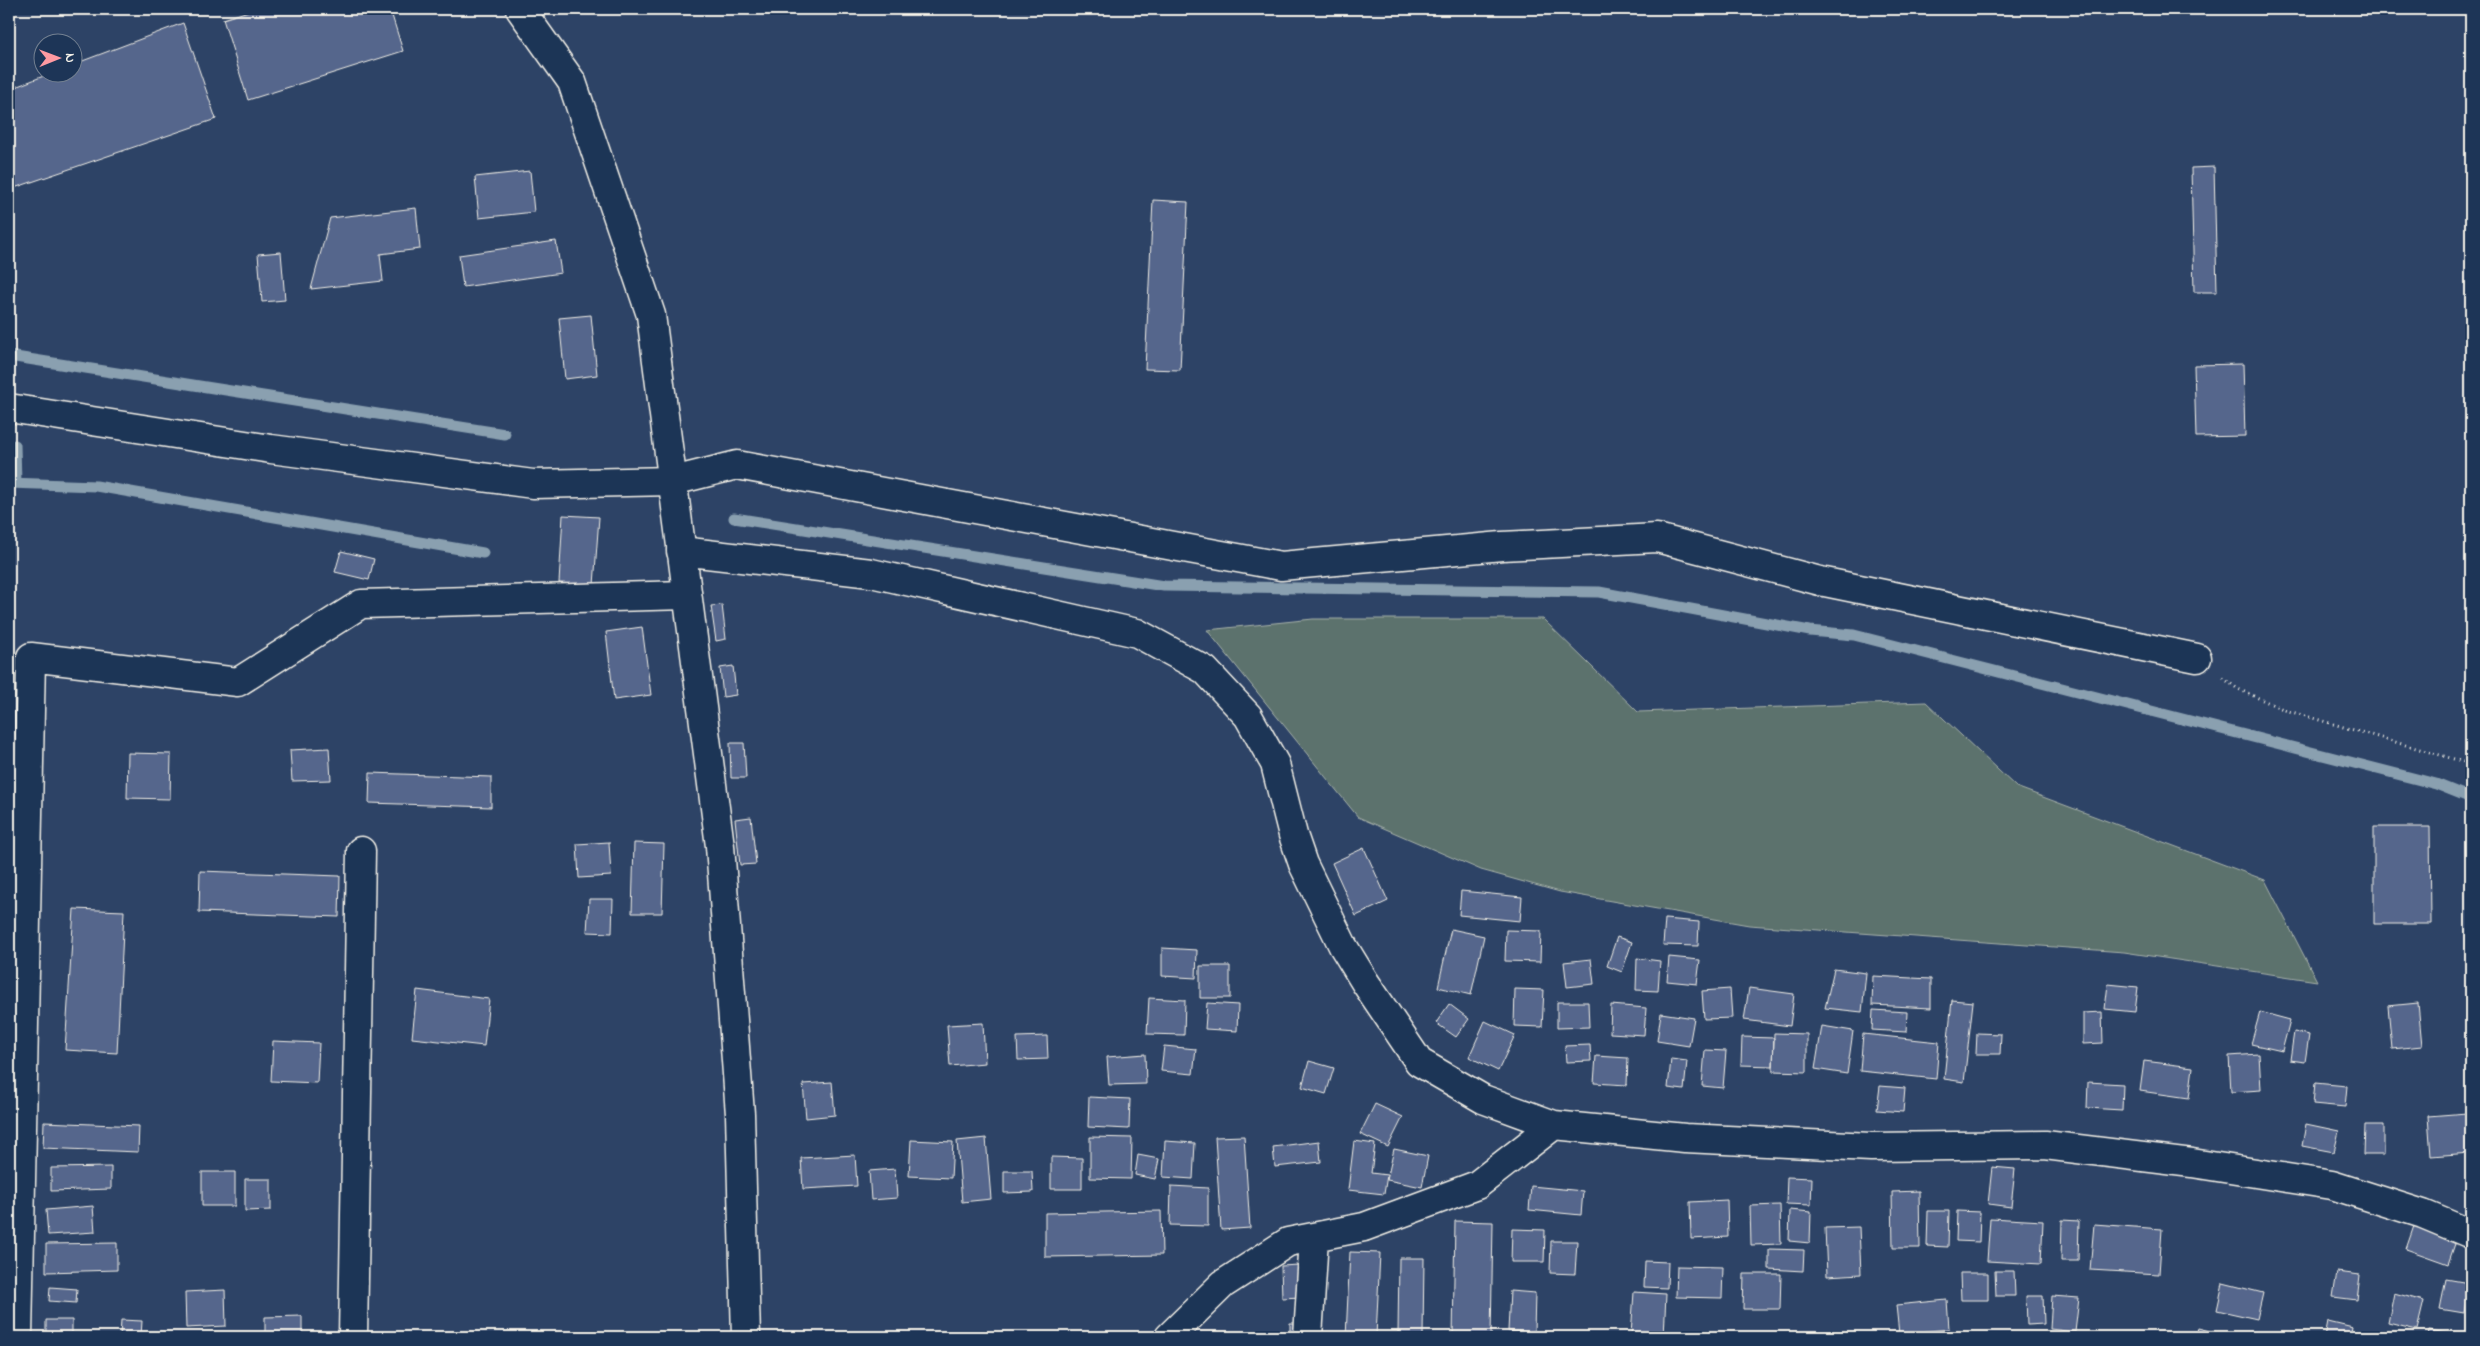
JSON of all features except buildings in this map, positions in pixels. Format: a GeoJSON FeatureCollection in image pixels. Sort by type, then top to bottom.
{"type":"FeatureCollection","features":[{"type":"Feature","properties":{"kind":"street"},"geometry":{"type":"LineString","coordinates":[[520,9],[572,82],[651,315],[720,846],[740,1114],[746,1337]]}},
{"type":"Feature","properties":{"kind":"street"},"geometry":{"type":"LineString","coordinates":[[9,408],[271,449],[534,484],[672,481],[737,465],[1281,566],[1502,546],[1657,538],[1820,581],[2197,658]]}},
{"type":"Feature","properties":{"kind":"street"},"geometry":{"type":"LineString","coordinates":[[681,551],[871,573],[1137,633],[1205,670],[1248,716],[1275,764],[1293,835],[1321,902],[1360,974],[1419,1062],[1483,1100],[1554,1125],[1685,1138],[1871,1147],[2055,1146],[2332,1185],[2423,1214],[2471,1234]]}},
{"type":"Feature","properties":{"kind":"street"},"geometry":{"type":"LineString","coordinates":[[18,1337],[31,657],[238,682],[361,604],[687,595]]}},
{"type":"Feature","properties":{"kind":"street"},"geometry":{"type":"LineString","coordinates":[[353,1337],[361,851]]}},
{"type":"Feature","properties":{"kind":"street"},"geometry":{"type":"LineString","coordinates":[[1169,1337],[1223,1284],[1288,1242],[1364,1227],[1477,1185],[1554,1125]]}},
{"type":"Feature","properties":{"kind":"street"},"geometry":{"type":"LineString","coordinates":[[1308,1337],[1314,1237]]}},
{"type":"Feature","properties":{"kind":"path"},"geometry":{"type":"LineString","coordinates":[[2197,658],[2238,690],[2285,710],[2471,764]]}},
{"type":"Feature","properties":{"kind":"green space"},"geometry":{"type":"Polygon","coordinates":[[[1313,619],[1543,619],[1638,712],[1926,702],[2016,787],[2265,880],[2317,981],[2124,952],[1749,925],[1560,892],[1481,870],[1358,817],[1207,630],[1313,619]]]}},
{"type":"Feature","properties":{"kind":"waterway"},"geometry":{"type":"LineString","coordinates":[[9,356],[505,434]]}},
{"type":"Feature","properties":{"kind":"waterway"},"geometry":{"type":"LineString","coordinates":[[15,445],[16,483]]}},
{"type":"Feature","properties":{"kind":"waterway"},"geometry":{"type":"LineString","coordinates":[[9,483],[96,486],[483,553]]}},
{"type":"Feature","properties":{"kind":"waterway"},"geometry":{"type":"LineString","coordinates":[[734,518],[1164,586],[1599,592],[1810,631],[1854,635],[2436,784],[2471,798]]}}]}
